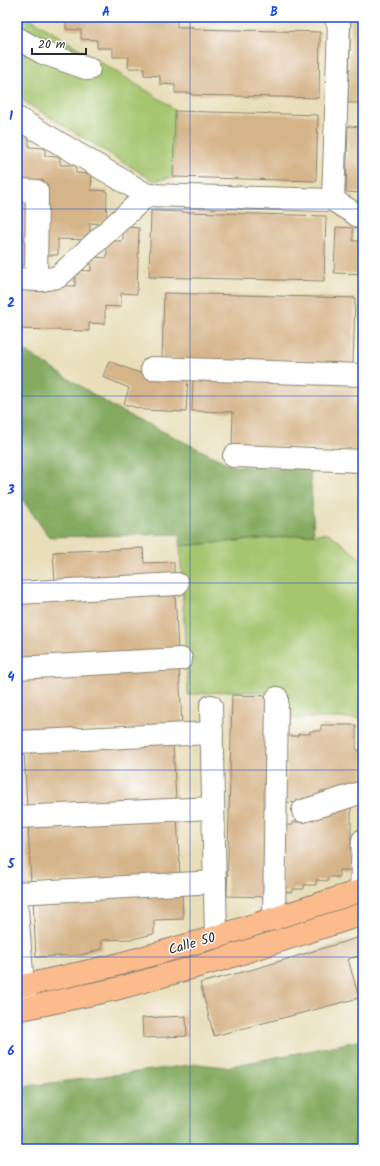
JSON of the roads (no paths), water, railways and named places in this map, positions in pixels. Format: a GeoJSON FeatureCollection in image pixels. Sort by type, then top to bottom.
{"type":"FeatureCollection","features":[{"type":"Feature","properties":{"kind":"main road","name":"Calle 50"},"geometry":{"type":"LineString","coordinates":[[20,987],[112,966],[216,937],[362,890]]}},
{"type":"Feature","properties":{"kind":"main road","name":"Calle 50"},"geometry":{"type":"LineString","coordinates":[[22,1009],[116,989],[213,962],[363,914]]}},
{"type":"Feature","properties":{"kind":"street"},"geometry":{"type":"LineString","coordinates":[[333,200],[338,25],[335,17]]}},
{"type":"Feature","properties":{"kind":"street"},"geometry":{"type":"LineString","coordinates":[[17,38],[43,53],[89,69]]}},
{"type":"Feature","properties":{"kind":"street"},"geometry":{"type":"LineString","coordinates":[[17,118],[147,194],[333,200],[363,219]]}},
{"type":"Feature","properties":{"kind":"street"},"geometry":{"type":"LineString","coordinates":[[17,190],[37,191],[26,279],[42,280],[58,277],[147,194]]}},
{"type":"Feature","properties":{"kind":"street"},"geometry":{"type":"LineString","coordinates":[[152,368],[363,375]]}},
{"type":"Feature","properties":{"kind":"street"},"geometry":{"type":"LineString","coordinates":[[234,456],[363,461]]}},
{"type":"Feature","properties":{"kind":"street"},"geometry":{"type":"LineString","coordinates":[[17,592],[177,584]]}},
{"type":"Feature","properties":{"kind":"street"},"geometry":{"type":"LineString","coordinates":[[17,668],[181,659]]}},
{"type":"Feature","properties":{"kind":"street"},"geometry":{"type":"LineString","coordinates":[[274,919],[277,698]]}},
{"type":"Feature","properties":{"kind":"street"},"geometry":{"type":"LineString","coordinates":[[211,706],[216,937]]}},
{"type":"Feature","properties":{"kind":"street"},"geometry":{"type":"LineString","coordinates":[[17,742],[212,733]]}},
{"type":"Feature","properties":{"kind":"street"},"geometry":{"type":"LineString","coordinates":[[303,811],[363,792]]}},
{"type":"Feature","properties":{"kind":"street"},"geometry":{"type":"LineString","coordinates":[[17,817],[213,808]]}},
{"type":"Feature","properties":{"kind":"street"},"geometry":{"type":"LineString","coordinates":[[362,890],[363,840]]}},
{"type":"Feature","properties":{"kind":"street"},"geometry":{"type":"LineString","coordinates":[[17,892],[215,882]]}},
{"type":"Feature","properties":{"kind":"street"},"geometry":{"type":"LineString","coordinates":[[17,910],[22,1009]]}}]}
